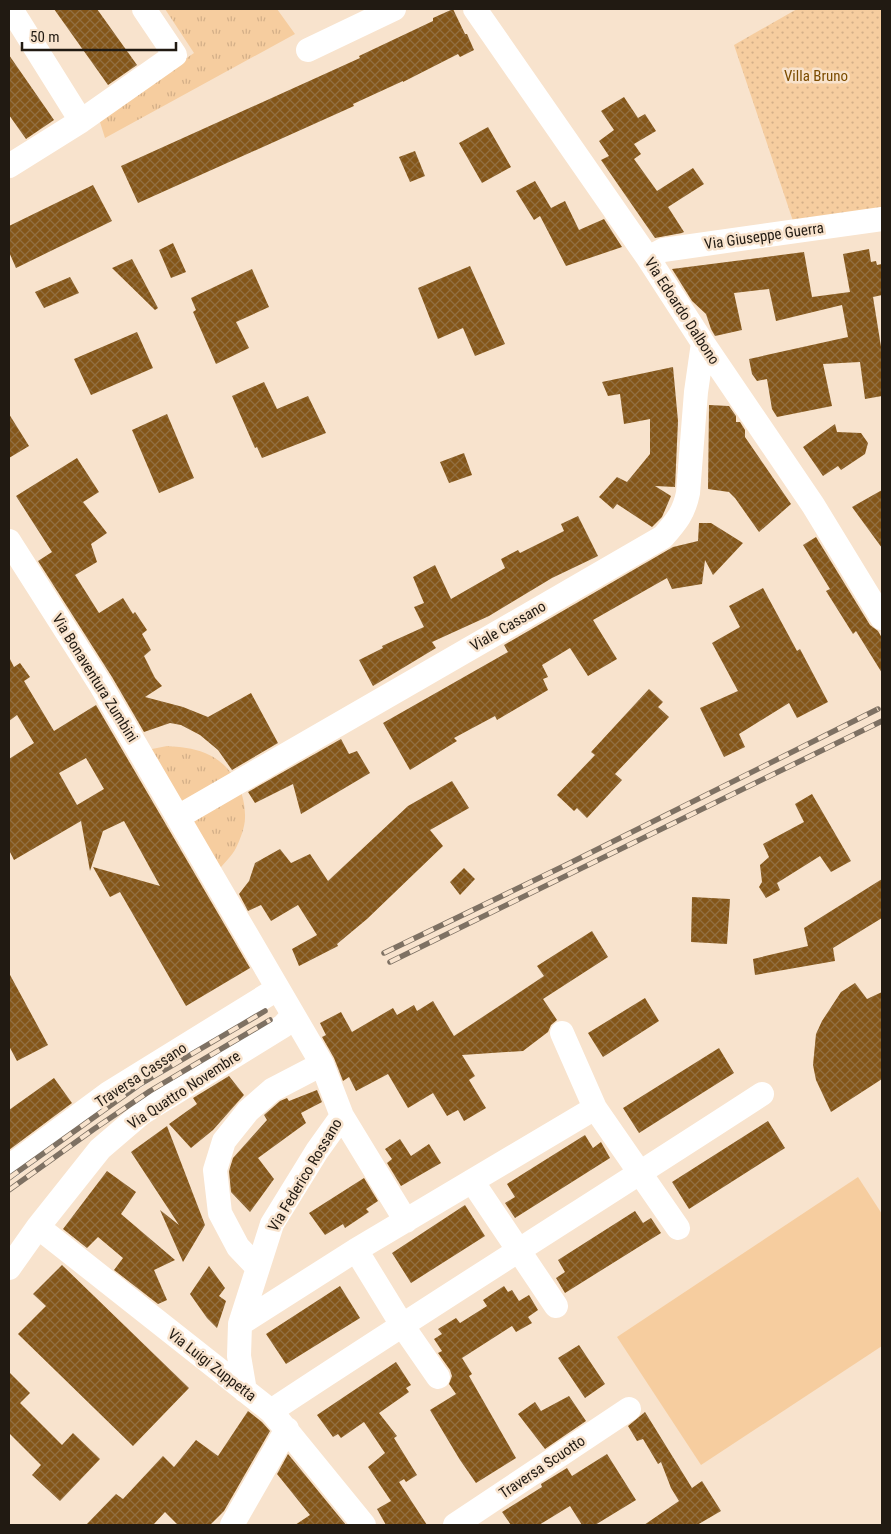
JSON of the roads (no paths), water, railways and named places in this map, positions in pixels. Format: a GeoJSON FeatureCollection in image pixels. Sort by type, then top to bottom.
{"type":"FeatureCollection","features":[{"type":"Feature","properties":{"kind":"street"},"geometry":{"type":"LineString","coordinates":[[11,9],[81,121]]}},
{"type":"Feature","properties":{"kind":"street"},"geometry":{"type":"LineString","coordinates":[[9,166],[81,121],[175,55],[144,9]]}},
{"type":"Feature","properties":{"kind":"street"},"geometry":{"type":"LineString","coordinates":[[308,50],[394,9]]}},
{"type":"Feature","properties":{"kind":"street","name":"Via Edoardo Dalbono"},"geometry":{"type":"LineString","coordinates":[[475,9],[648,258],[813,505],[882,618]]}},
{"type":"Feature","properties":{"kind":"street","name":"Via Giuseppe Guerra"},"geometry":{"type":"LineString","coordinates":[[648,258],[663,250],[882,219]]}},
{"type":"Feature","properties":{"kind":"street","name":"Viale Cassano"},"geometry":{"type":"LineString","coordinates":[[178,817],[663,537],[685,508],[688,493],[696,392],[703,343]]}},
{"type":"Feature","properties":{"kind":"street","name":"Via Bonaventura Zumbini"},"geometry":{"type":"LineString","coordinates":[[9,541],[100,684],[178,817]]}},
{"type":"Feature","properties":{"kind":"street","name":"Via Federico Rossano"},"geometry":{"type":"LineString","coordinates":[[178,817],[322,1064],[342,1116],[317,1151],[272,1224],[240,1324],[239,1356],[244,1391]]}},
{"type":"Feature","properties":{"kind":"street","name":"Traversa Cassano"},"geometry":{"type":"LineString","coordinates":[[9,1168],[110,1093],[278,989]]}},
{"type":"Feature","properties":{"kind":"street","name":"Via Quattro Novembre"},"geometry":{"type":"LineString","coordinates":[[9,1268],[38,1227],[100,1149],[142,1113],[283,1026],[293,1015]]}},
{"type":"Feature","properties":{"kind":"street"},"geometry":{"type":"LineString","coordinates":[[562,1033],[595,1108],[678,1228]]}},
{"type":"Feature","properties":{"kind":"street"},"geometry":{"type":"LineString","coordinates":[[258,1268],[238,1247],[220,1213],[215,1170],[217,1162],[224,1141],[248,1111],[272,1090],[322,1064]]}},
{"type":"Feature","properties":{"kind":"street"},"geometry":{"type":"LineString","coordinates":[[271,1411],[402,1324],[762,1094]]}},
{"type":"Feature","properties":{"kind":"street"},"geometry":{"type":"LineString","coordinates":[[240,1324],[356,1250],[595,1108]]}},
{"type":"Feature","properties":{"kind":"street"},"geometry":{"type":"LineString","coordinates":[[342,1116],[406,1221]]}},
{"type":"Feature","properties":{"kind":"street"},"geometry":{"type":"LineString","coordinates":[[472,1181],[556,1306]]}},
{"type":"Feature","properties":{"kind":"street","name":"Via Luigi Zuppetta"},"geometry":{"type":"LineString","coordinates":[[38,1227],[271,1411],[364,1525]]}},
{"type":"Feature","properties":{"kind":"street"},"geometry":{"type":"LineString","coordinates":[[356,1250],[438,1377]]}},
{"type":"Feature","properties":{"kind":"street","name":"Traversa Scuotto"},"geometry":{"type":"LineString","coordinates":[[455,1525],[629,1409]]}},
{"type":"Feature","properties":{"kind":"street"},"geometry":{"type":"LineString","coordinates":[[232,1525],[287,1429]]}},
{"type":"Feature","properties":{"kind":"railway"},"geometry":{"type":"LineString","coordinates":[[384,953],[566,865],[878,709]]}},
{"type":"Feature","properties":{"kind":"railway"},"geometry":{"type":"LineString","coordinates":[[390,962],[882,721]]}},
{"type":"Feature","properties":{"kind":"railway"},"geometry":{"type":"LineString","coordinates":[[9,1178],[139,1085],[265,1011]]}},
{"type":"Feature","properties":{"kind":"railway"},"geometry":{"type":"LineString","coordinates":[[9,1190],[150,1091],[270,1020]]}},
{"type":"Feature","properties":{"kind":"park label","name":"Villa Bruno"},"geometry":{"type":"Point","coordinates":[816,76]}}]}
